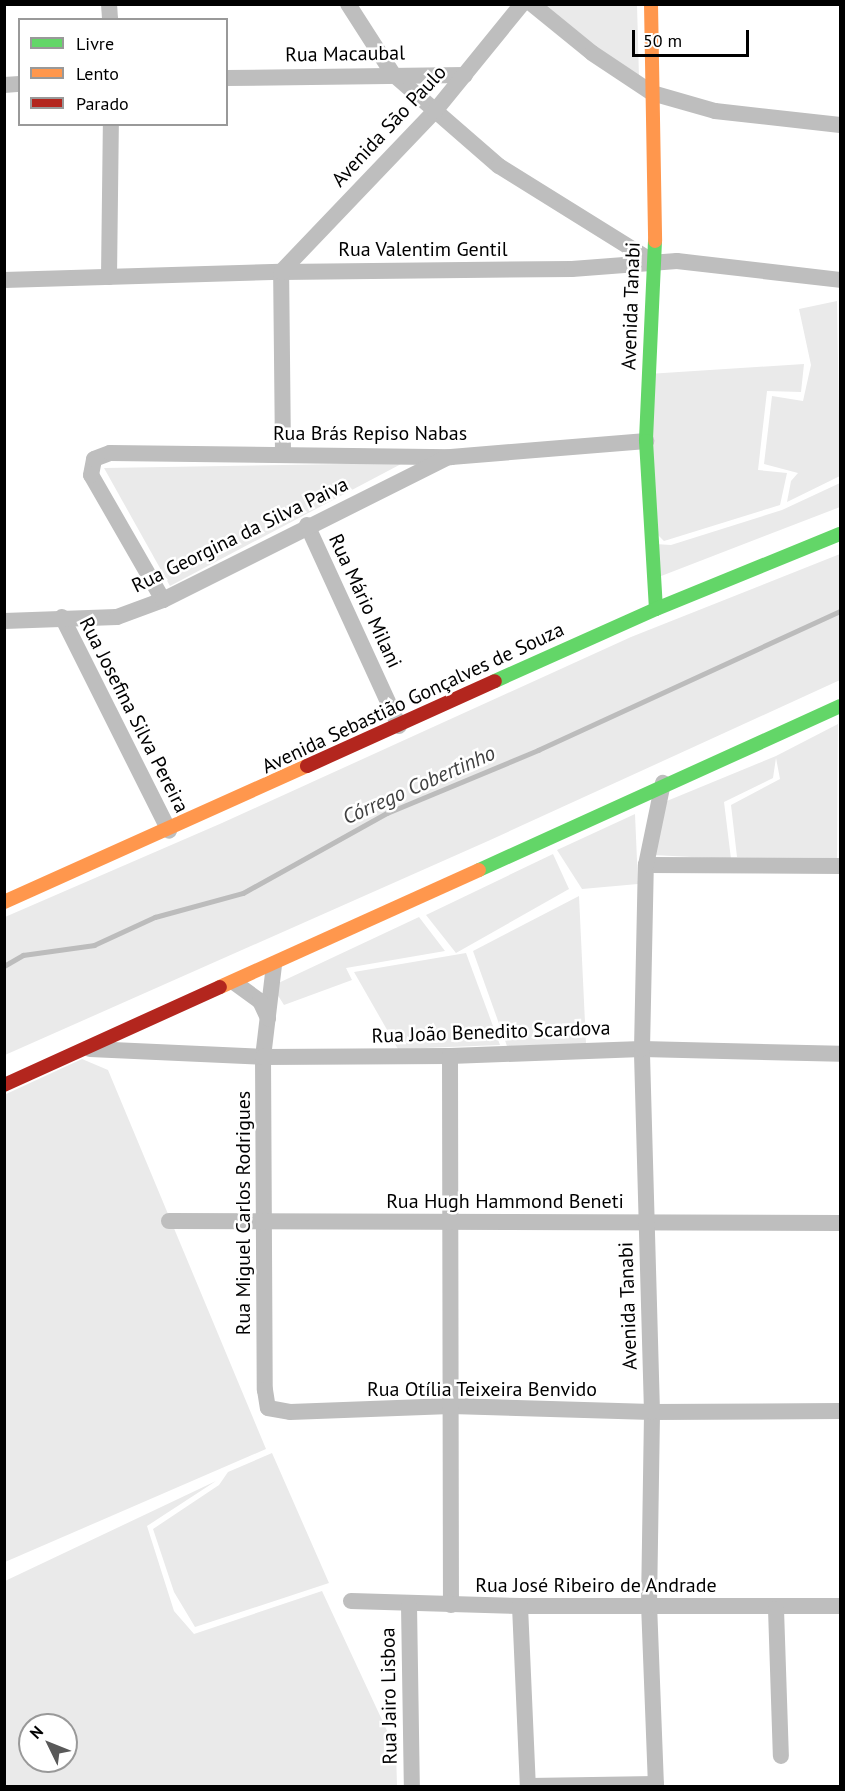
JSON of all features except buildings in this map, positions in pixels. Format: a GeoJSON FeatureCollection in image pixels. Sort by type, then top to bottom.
{"type":"FeatureCollection","features":[{"type":"Feature","properties":{"kind":"main road","name":"Avenida Tanabi"},"geometry":{"type":"LineString","coordinates":[[651,4],[655,263],[646,441],[656,609]]}},
{"type":"Feature","properties":{"kind":"main road","name":"Avenida Sebastião Gonçalves de Souza"},"geometry":{"type":"LineString","coordinates":[[4,902],[169,831],[656,609],[840,534]]}},
{"type":"Feature","properties":{"kind":"main road"},"geometry":{"type":"LineString","coordinates":[[4,1085],[90,1049],[235,983],[663,783],[836,712]]}},
{"type":"Feature","properties":{"kind":"street"},"geometry":{"type":"LineString","coordinates":[[348,4],[393,74],[499,166],[655,263]]}},
{"type":"Feature","properties":{"kind":"street","name":"Avenida São Paulo"},"geometry":{"type":"LineString","coordinates":[[281,272],[435,111],[522,4]]}},
{"type":"Feature","properties":{"kind":"street"},"geometry":{"type":"LineString","coordinates":[[532,4],[592,53],[652,93],[715,111],[840,125]]}},
{"type":"Feature","properties":{"kind":"street","name":"Rua Macaubal"},"geometry":{"type":"LineString","coordinates":[[228,78],[393,74],[465,75]]}},
{"type":"Feature","properties":{"kind":"street"},"geometry":{"type":"LineString","coordinates":[[109,277],[111,126]]}},
{"type":"Feature","properties":{"kind":"street","name":"Rua Valentim Gentil"},"geometry":{"type":"LineString","coordinates":[[4,280],[281,272],[572,269],[687,261],[840,280]]}},
{"type":"Feature","properties":{"kind":"street"},"geometry":{"type":"LineString","coordinates":[[281,272],[283,453]]}},
{"type":"Feature","properties":{"kind":"street","name":"Rua Brás Repiso Nabas"},"geometry":{"type":"LineString","coordinates":[[163,600],[91,475],[94,459],[111,453],[450,456],[646,441]]}},
{"type":"Feature","properties":{"kind":"street","name":"Rua Georgina da Silva Paiva"},"geometry":{"type":"LineString","coordinates":[[4,621],[62,617],[117,617],[163,600],[307,525],[450,456]]}},
{"type":"Feature","properties":{"kind":"street","name":"Rua Mário Milani"},"geometry":{"type":"LineString","coordinates":[[307,525],[399,726]]}},
{"type":"Feature","properties":{"kind":"street","name":"Rua Josefina Silva Pereira"},"geometry":{"type":"LineString","coordinates":[[62,617],[169,831]]}},
{"type":"Feature","properties":{"kind":"street","name":"Avenida Tanabi"},"geometry":{"type":"LineString","coordinates":[[656,1785],[649,1605],[652,1412],[642,1049],[646,865],[663,783]]}},
{"type":"Feature","properties":{"kind":"street"},"geometry":{"type":"LineString","coordinates":[[624,801],[650,814],[654,825]]}},
{"type":"Feature","properties":{"kind":"street"},"geometry":{"type":"LineString","coordinates":[[646,865],[840,866]]}},
{"type":"Feature","properties":{"kind":"street","name":"Rua Miguel Carlos Rodrigues"},"geometry":{"type":"LineString","coordinates":[[268,1408],[265,1390],[263,1057],[274,965]]}},
{"type":"Feature","properties":{"kind":"street"},"geometry":{"type":"LineString","coordinates":[[235,983],[260,1001],[268,1018]]}},
{"type":"Feature","properties":{"kind":"street"},"geometry":{"type":"LineString","coordinates":[[132,1030],[143,1052]]}},
{"type":"Feature","properties":{"kind":"street","name":"Rua João Benedito Scardova"},"geometry":{"type":"LineString","coordinates":[[90,1049],[263,1057],[450,1056],[642,1049],[840,1054]]}},
{"type":"Feature","properties":{"kind":"street"},"geometry":{"type":"LineString","coordinates":[[450,1056],[451,1605]]}},
{"type":"Feature","properties":{"kind":"street","name":"Rua Hugh Hammond Beneti"},"geometry":{"type":"LineString","coordinates":[[169,1221],[840,1223]]}},
{"type":"Feature","properties":{"kind":"street","name":"Rua Otília Teixeira Benvido"},"geometry":{"type":"LineString","coordinates":[[268,1408],[290,1412],[451,1406],[652,1412],[840,1411]]}},
{"type":"Feature","properties":{"kind":"street","name":"Rua José Ribeiro de Andrade"},"geometry":{"type":"LineString","coordinates":[[351,1601],[409,1605],[649,1605],[776,1609],[840,1606]]}},
{"type":"Feature","properties":{"kind":"street","name":"Rua Jairo Lisboa"},"geometry":{"type":"LineString","coordinates":[[409,1605],[412,1786]]}},
{"type":"Feature","properties":{"kind":"street"},"geometry":{"type":"LineString","coordinates":[[520,1606],[528,1786],[656,1785]]}},
{"type":"Feature","properties":{"kind":"street"},"geometry":{"type":"LineString","coordinates":[[776,1609],[781,1756]]}},
{"type":"Feature","properties":{"kind":"shaded area"},"geometry":{"type":"Polygon","coordinates":[[[537,5],[637,5],[639,78],[537,5]]]}},
{"type":"Feature","properties":{"kind":"shaded area"},"geometry":{"type":"Polygon","coordinates":[[[837,301],[840,476],[787,502],[791,481],[798,473],[764,464],[772,396],[803,401],[811,365],[799,309],[837,301]]]}},
{"type":"Feature","properties":{"kind":"shaded area"},"geometry":{"type":"Polygon","coordinates":[[[804,364],[801,392],[767,391],[758,470],[787,473],[780,505],[664,541],[658,535],[648,374],[804,364]]]}},
{"type":"Feature","properties":{"kind":"shaded area"},"geometry":{"type":"Polygon","coordinates":[[[403,463],[170,586],[104,468],[403,463]]]}},
{"type":"Feature","properties":{"kind":"shaded area"},"geometry":{"type":"Polygon","coordinates":[[[840,483],[840,507],[656,578],[655,544],[671,545],[782,510],[840,483]]]}},
{"type":"Feature","properties":{"kind":"shaded area"},"geometry":{"type":"Polygon","coordinates":[[[840,554],[840,680],[488,841],[5,1055],[5,917],[222,823],[631,637],[840,554]]]}},
{"type":"Feature","properties":{"kind":"shaded area"},"geometry":{"type":"Polygon","coordinates":[[[838,724],[837,858],[737,857],[731,805],[780,779],[776,758],[773,778],[724,802],[731,859],[653,855],[662,803],[776,756],[838,724]]]}},
{"type":"Feature","properties":{"kind":"shaded area"},"geometry":{"type":"Polygon","coordinates":[[[635,814],[638,884],[582,889],[557,850],[635,814]]]}},
{"type":"Feature","properties":{"kind":"shaded area"},"geometry":{"type":"Polygon","coordinates":[[[553,854],[569,889],[456,953],[426,915],[553,854]]]}},
{"type":"Feature","properties":{"kind":"shaded area"},"geometry":{"type":"Polygon","coordinates":[[[579,896],[586,1044],[507,1046],[473,951],[579,896]]]}},
{"type":"Feature","properties":{"kind":"shaded area"},"geometry":{"type":"Polygon","coordinates":[[[419,917],[445,951],[346,968],[352,980],[284,1005],[272,986],[419,917]]]}},
{"type":"Feature","properties":{"kind":"shaded area"},"geometry":{"type":"Polygon","coordinates":[[[466,953],[500,1045],[398,1049],[354,972],[466,953]]]}},
{"type":"Feature","properties":{"kind":"shaded area"},"geometry":{"type":"Polygon","coordinates":[[[82,1059],[108,1070],[266,1449],[5,1562],[4,1095],[82,1059]]]}},
{"type":"Feature","properties":{"kind":"shaded area"},"geometry":{"type":"Polygon","coordinates":[[[272,1453],[329,1583],[195,1627],[174,1592],[153,1529],[219,1485],[228,1472],[272,1453]]]}},
{"type":"Feature","properties":{"kind":"shaded area"},"geometry":{"type":"Polygon","coordinates":[[[216,1481],[147,1526],[174,1611],[194,1634],[322,1591],[396,1750],[397,1786],[5,1786],[5,1581],[216,1481]]]}},
{"type":"Feature","properties":{"kind":"waterway","name":"Córrego Cobertinho"},"geometry":{"type":"LineString","coordinates":[[4,966],[23,955],[94,945],[155,917],[243,893],[387,813],[538,750],[840,611]]}},
{"type":"Feature","properties":{"kind":"traffic: fast"},"geometry":{"type":"LineString","coordinates":[[655,241],[646,441],[656,609]]}},
{"type":"Feature","properties":{"kind":"traffic: fast"},"geometry":{"type":"LineString","coordinates":[[495,681],[656,609],[840,534]]}},
{"type":"Feature","properties":{"kind":"traffic: fast"},"geometry":{"type":"LineString","coordinates":[[479,870],[840,706]]}},
{"type":"Feature","properties":{"kind":"traffic: slow"},"geometry":{"type":"LineString","coordinates":[[651,4],[655,241]]}},
{"type":"Feature","properties":{"kind":"traffic: slow"},"geometry":{"type":"LineString","coordinates":[[4,902],[307,766]]}},
{"type":"Feature","properties":{"kind":"traffic: slow"},"geometry":{"type":"LineString","coordinates":[[220,987],[479,870]]}},
{"type":"Feature","properties":{"kind":"traffic: jam"},"geometry":{"type":"LineString","coordinates":[[307,766],[495,681]]}},
{"type":"Feature","properties":{"kind":"traffic: jam"},"geometry":{"type":"LineString","coordinates":[[4,1085],[220,987]]}}]}
